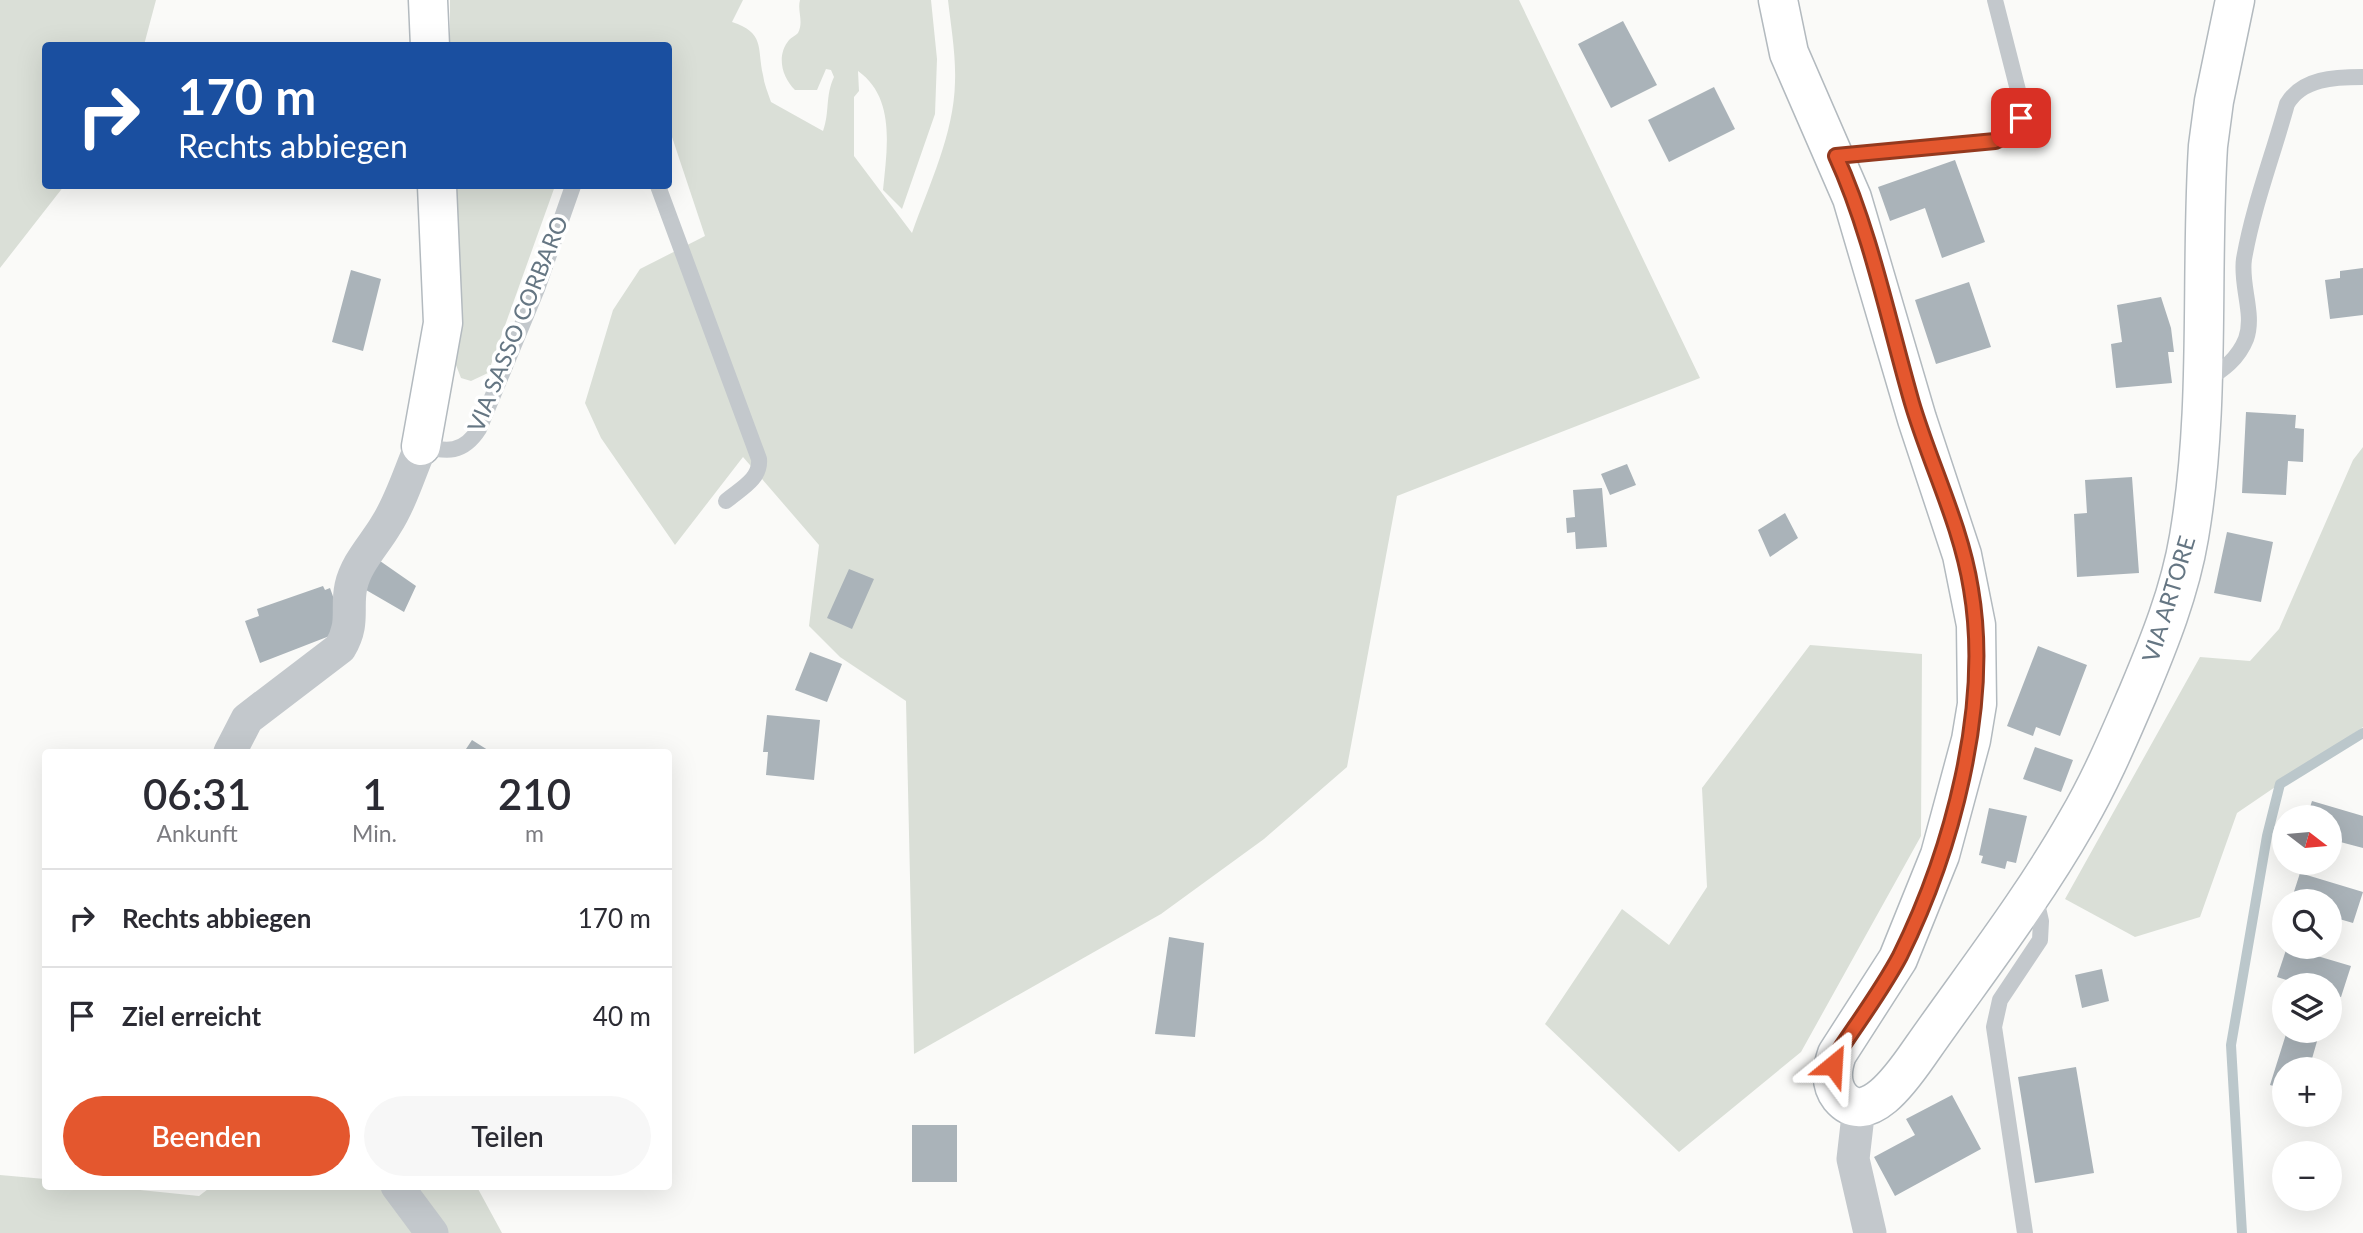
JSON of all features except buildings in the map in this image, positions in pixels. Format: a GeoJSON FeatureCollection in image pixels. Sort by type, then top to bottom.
{"type":"FeatureCollection","features":[{"type":"Feature","properties":{"kind":"street"},"geometry":{"type":"LineString","coordinates":[[428,0],[430,42]]}},
{"type":"Feature","properties":{"kind":"street"},"geometry":{"type":"LineString","coordinates":[[1778,0],[1789,53],[1852,198],[1917,419],[1962,555],[1971,586],[1978,664],[1971,740],[1940,855],[1898,959],[1837,1054],[1833,1065],[1836,1090],[1842,1099],[1859,1107],[1853,1158],[1870,1233]]}},
{"type":"Feature","properties":{"kind":"street","name":"VIA ARTORE"},"geometry":{"type":"LineString","coordinates":[[1859,1107],[1871,1105],[1882,1098],[1908,1068],[2034,889],[2077,821],[2108,761],[2158,646],[2189,539],[2198,471],[2208,146],[2214,101],[2235,0]]}},
{"type":"Feature","properties":{"kind":"street"},"geometry":{"type":"LineString","coordinates":[[231,749],[237,733],[247,719],[262,705],[329,659],[346,638],[352,613],[351,586],[370,546],[387,524],[421,446],[443,323],[437,189]]}},
{"type":"Feature","properties":{"kind":"street"},"geometry":{"type":"LineString","coordinates":[[400,1190],[432,1233]]}},
{"type":"Feature","properties":{"kind":"lane"},"geometry":{"type":"LineString","coordinates":[[1836,156],[1995,141],[2019,127],[2021,102],[1995,0]]}},
{"type":"Feature","properties":{"kind":"lane"},"geometry":{"type":"LineString","coordinates":[[2202,382],[2227,367],[2246,339],[2249,326],[2243,289],[2244,258],[2287,104],[2295,91],[2305,85],[2363,77]]}},
{"type":"Feature","properties":{"kind":"lane","name":"VIA SASSO CORBARO"},"geometry":{"type":"LineString","coordinates":[[421,446],[452,451],[471,441],[537,289],[572,189]]}},
{"type":"Feature","properties":{"kind":"lane"},"geometry":{"type":"LineString","coordinates":[[659,189],[760,459],[754,478],[726,500]]}},
{"type":"Feature","properties":{"kind":"lane"},"geometry":{"type":"LineString","coordinates":[[2025,1233],[1994,1027],[2000,1000],[2040,940],[2042,921],[2034,889]]}},
{"type":"Feature","properties":{"kind":"shaded area"},"geometry":{"type":"Polygon","coordinates":[[[0,0],[156,0],[145,42],[42,42],[42,189],[62,189],[0,268],[0,0]]]}},
{"type":"Feature","properties":{"kind":"shaded area"},"geometry":{"type":"Polygon","coordinates":[[[450,0],[743,0],[732,22],[750,31],[758,42],[764,82],[771,102],[823,131],[829,91],[834,77],[831,70],[826,69],[817,90],[795,90],[782,66],[785,46],[800,29],[800,0],[931,0],[937,59],[935,114],[902,209],[883,190],[887,141],[884,110],[870,82],[858,71],[859,91],[854,97],[854,156],[912,233],[939,159],[954,101],[955,62],[948,0],[1519,0],[1700,378],[1397,496],[1347,767],[1264,839],[1161,914],[914,1054],[906,701],[840,657],[809,626],[819,545],[743,457],[675,545],[601,438],[585,403],[613,310],[640,269],[705,236],[672,137],[672,42],[450,42],[450,0]]]}},
{"type":"Feature","properties":{"kind":"shaded area"},"geometry":{"type":"Polygon","coordinates":[[[453,189],[554,189],[488,373],[471,381],[461,378],[454,360],[453,189]]]}},
{"type":"Feature","properties":{"kind":"shaded area"},"geometry":{"type":"Polygon","coordinates":[[[2363,447],[2363,727],[2237,813],[2200,917],[2135,937],[2065,899],[2200,657],[2250,661],[2279,629],[2353,460],[2363,447]]]}},
{"type":"Feature","properties":{"kind":"shaded area"},"geometry":{"type":"Polygon","coordinates":[[[1810,645],[1922,654],[1921,836],[1801,1052],[1679,1152],[1545,1024],[1622,909],[1669,945],[1707,887],[1702,788],[1810,645]]]}},
{"type":"Feature","properties":{"kind":"shaded area"},"geometry":{"type":"Polygon","coordinates":[[[0,1175],[42,1179],[42,1190],[140,1190],[199,1196],[207,1190],[479,1190],[502,1233],[0,1233],[0,1175]]]}},
{"type":"Feature","properties":{"kind":"waterway"},"geometry":{"type":"LineString","coordinates":[[2242,1233],[2231,1045],[2267,836],[2280,784],[2363,733]]}},
{"type":"Feature","properties":{"kind":"route"},"geometry":{"type":"LineString","coordinates":[[1833,1065],[1837,1054],[1898,959],[1940,855],[1971,740],[1978,664],[1971,586],[1917,419],[1852,198],[1836,156],[1995,141],[2013,133],[2019,127],[2021,118]]}}]}
